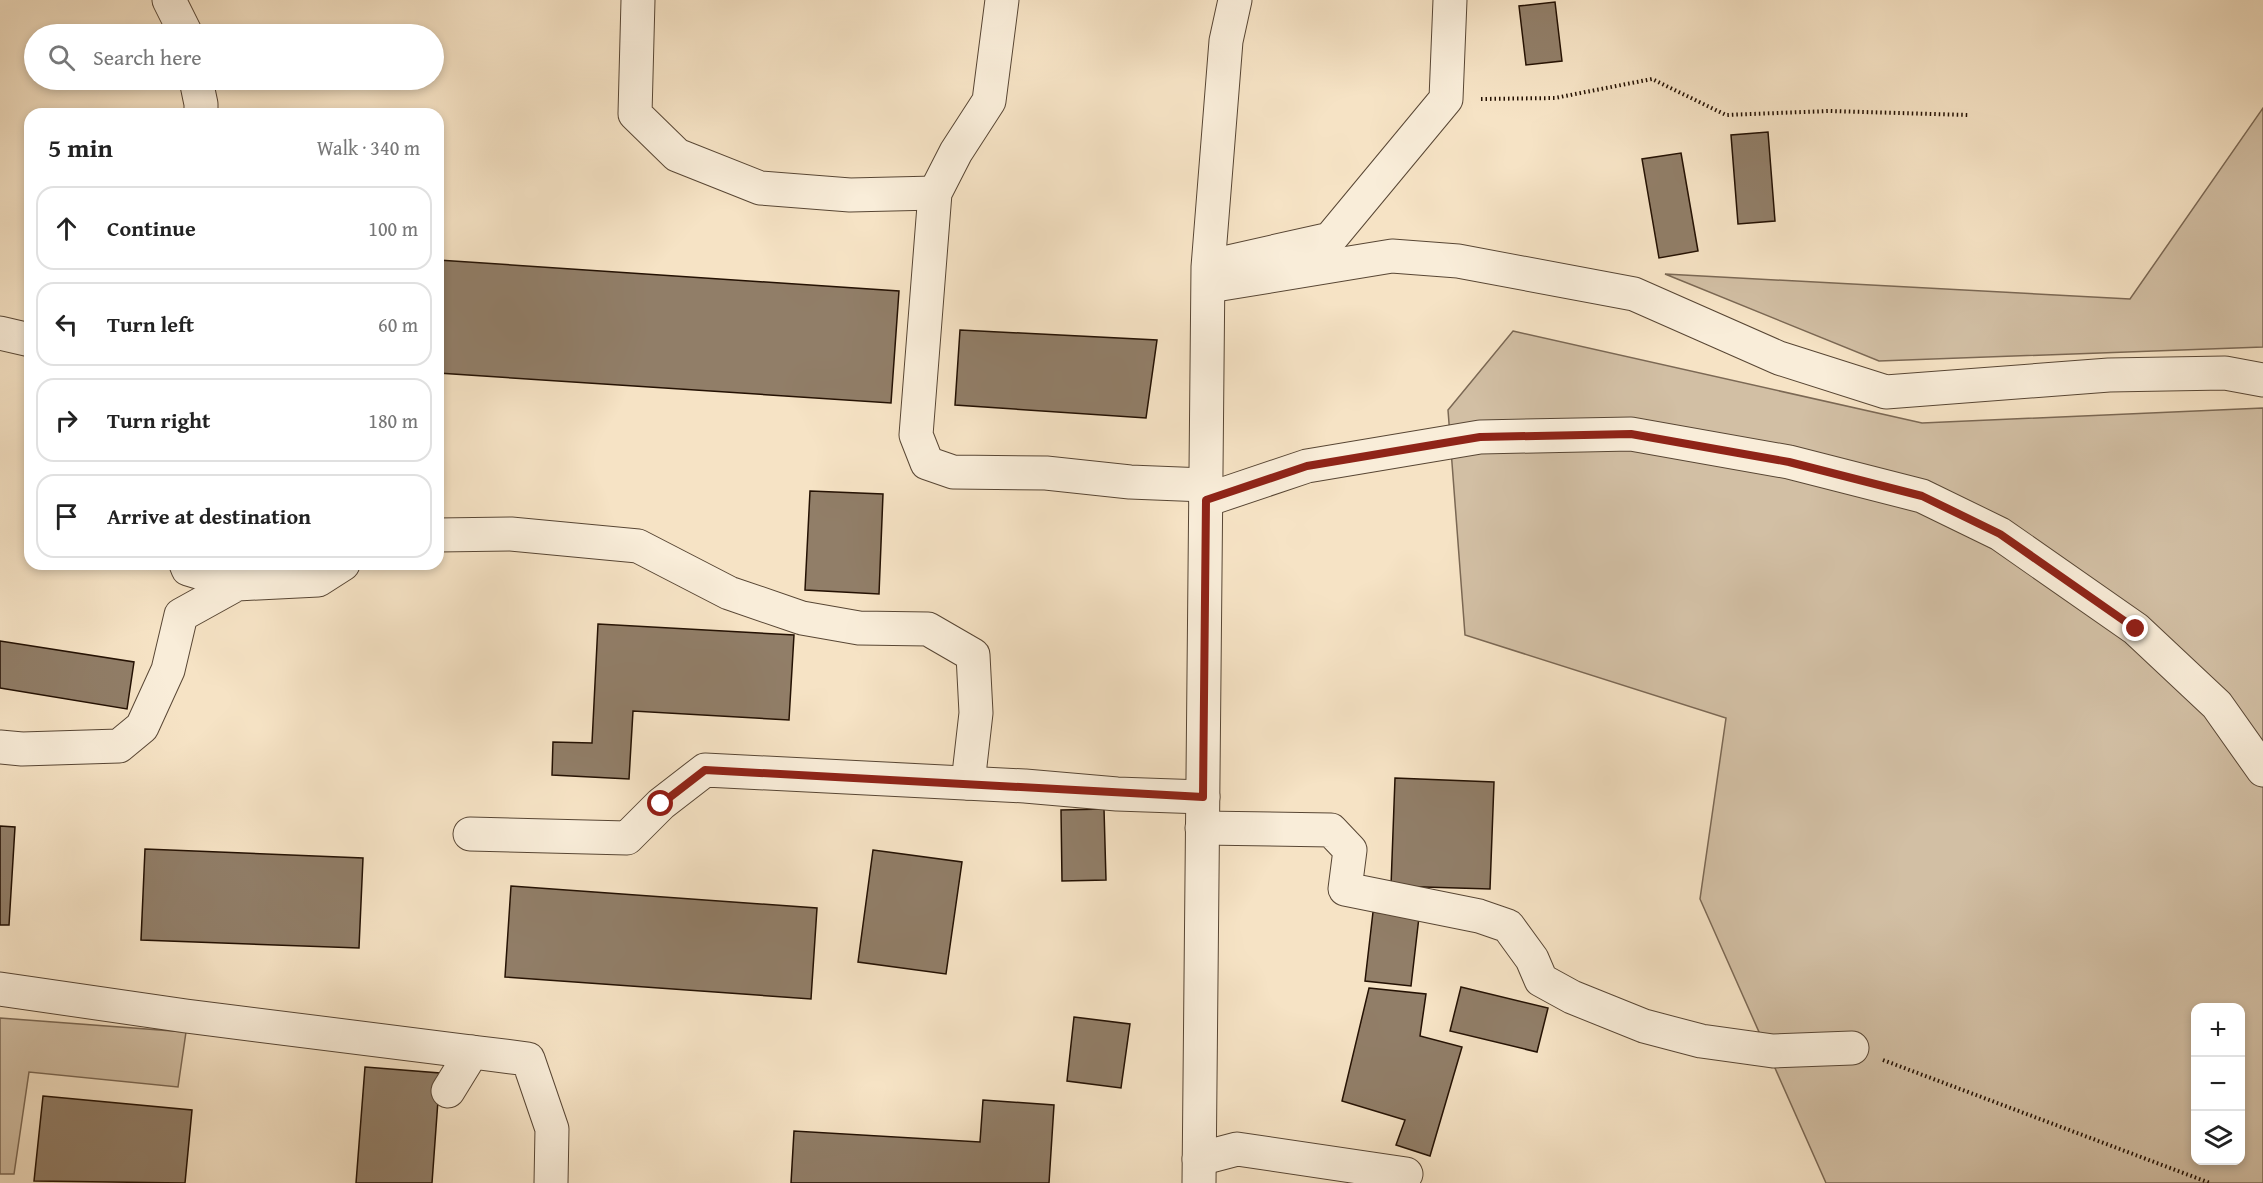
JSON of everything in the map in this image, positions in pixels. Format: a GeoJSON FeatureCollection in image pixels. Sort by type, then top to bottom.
{"type":"FeatureCollection","features":[{"type":"Feature","properties":{"kind":"street"},"geometry":{"type":"LineString","coordinates":[[169,0],[181,24]]}},
{"type":"Feature","properties":{"kind":"street"},"geometry":{"type":"LineString","coordinates":[[638,0],[635,114],[677,155],[760,189],[850,195],[935,193]]}},
{"type":"Feature","properties":{"kind":"street"},"geometry":{"type":"LineString","coordinates":[[1002,0],[989,101],[956,152],[935,193],[916,435],[927,463],[953,472],[1046,473],[1205,492],[1307,466],[1480,437],[1631,434],[1789,462],[1922,496],[2000,534],[2136,629],[2217,705],[2263,770]]}},
{"type":"Feature","properties":{"kind":"street"},"geometry":{"type":"LineString","coordinates":[[1199,1171],[1209,276],[1226,41],[1235,0]]}},
{"type":"Feature","properties":{"kind":"street"},"geometry":{"type":"LineString","coordinates":[[1209,276],[1330,239],[1446,99],[1449,0]]}},
{"type":"Feature","properties":{"kind":"street"},"geometry":{"type":"LineString","coordinates":[[198,90],[201,108]]}},
{"type":"Feature","properties":{"kind":"street"},"geometry":{"type":"LineString","coordinates":[[1209,276],[1392,256],[1458,261],[1634,294],[1779,358],[1886,392],[2109,375],[2225,373],[2263,380]]}},
{"type":"Feature","properties":{"kind":"street"},"geometry":{"type":"LineString","coordinates":[[0,333],[24,339]]}},
{"type":"Feature","properties":{"kind":"street"},"geometry":{"type":"LineString","coordinates":[[444,535],[511,534],[638,546],[729,593],[802,618],[859,628],[928,629],[974,655],[976,713],[968,783]]}},
{"type":"Feature","properties":{"kind":"street"},"geometry":{"type":"LineString","coordinates":[[191,570],[237,584],[318,580],[334,570]]}},
{"type":"Feature","properties":{"kind":"street"},"geometry":{"type":"LineString","coordinates":[[0,747],[22,749],[119,746],[142,727],[168,670],[181,615],[237,584]]}},
{"type":"Feature","properties":{"kind":"street"},"geometry":{"type":"LineString","coordinates":[[470,834],[627,838],[661,804],[705,770],[968,783],[1117,794],[1203,812],[1331,830],[1350,850],[1345,889],[1479,915],[1508,926],[1532,959],[1541,980],[1572,997],[1644,1026],[1701,1041],[1773,1051],[1851,1048]]}},
{"type":"Feature","properties":{"kind":"street"},"geometry":{"type":"LineString","coordinates":[[0,989],[186,1016],[528,1059],[552,1129],[551,1183]]}},
{"type":"Feature","properties":{"kind":"street"},"geometry":{"type":"LineString","coordinates":[[448,1091],[472,1052]]}},
{"type":"Feature","properties":{"kind":"street"},"geometry":{"type":"LineString","coordinates":[[1199,1171],[1237,1149],[1406,1174]]}},
{"type":"Feature","properties":{"kind":"path"},"geometry":{"type":"LineString","coordinates":[[1446,99],[1555,98],[1652,79],[1726,115],[1829,111],[1968,115]]}},
{"type":"Feature","properties":{"kind":"path"},"geometry":{"type":"LineString","coordinates":[[1851,1048],[2210,1183]]}},
{"type":"Feature","properties":{"kind":"shaded area"},"geometry":{"type":"Polygon","coordinates":[[[2263,108],[2263,347],[1879,361],[1665,274],[2130,299],[2263,108]]]}},
{"type":"Feature","properties":{"kind":"shaded area"},"geometry":{"type":"Polygon","coordinates":[[[1513,331],[1922,423],[2263,408],[2263,1183],[1826,1183],[1700,899],[1726,718],[1465,635],[1448,410],[1513,331]]]}},
{"type":"Feature","properties":{"kind":"shaded area"},"geometry":{"type":"Polygon","coordinates":[[[0,1018],[186,1032],[178,1087],[29,1072],[14,1174],[0,1174],[0,1018]]]}},
{"type":"Feature","properties":{"kind":"building"},"geometry":{"type":"Polygon","coordinates":[[[1555,2],[1562,61],[1526,65],[1519,6],[1555,2]]]}},
{"type":"Feature","properties":{"kind":"building"},"geometry":{"type":"Polygon","coordinates":[[[1768,132],[1775,221],[1738,224],[1731,135],[1768,132]]]}},
{"type":"Feature","properties":{"kind":"building"},"geometry":{"type":"Polygon","coordinates":[[[1681,153],[1698,251],[1659,258],[1642,159],[1681,153]]]}},
{"type":"Feature","properties":{"kind":"building"},"geometry":{"type":"Polygon","coordinates":[[[444,260],[899,291],[891,403],[444,373],[444,260]]]}},
{"type":"Feature","properties":{"kind":"building"},"geometry":{"type":"Polygon","coordinates":[[[960,330],[1157,340],[1146,418],[955,405],[960,330]]]}},
{"type":"Feature","properties":{"kind":"building"},"geometry":{"type":"Polygon","coordinates":[[[810,491],[883,494],[879,594],[805,590],[810,491]]]}},
{"type":"Feature","properties":{"kind":"building"},"geometry":{"type":"Polygon","coordinates":[[[598,624],[794,635],[789,720],[633,711],[629,779],[552,775],[553,742],[592,743],[598,624]]]}},
{"type":"Feature","properties":{"kind":"building"},"geometry":{"type":"Polygon","coordinates":[[[0,641],[134,662],[127,709],[0,688],[0,641]]]}},
{"type":"Feature","properties":{"kind":"building"},"geometry":{"type":"Polygon","coordinates":[[[1395,778],[1494,782],[1490,889],[1391,886],[1395,778]]]}},
{"type":"Feature","properties":{"kind":"building"},"geometry":{"type":"Polygon","coordinates":[[[1104,809],[1106,880],[1062,881],[1061,810],[1104,809]]]}},
{"type":"Feature","properties":{"kind":"building"},"geometry":{"type":"Polygon","coordinates":[[[0,826],[15,827],[9,925],[0,925],[0,826]]]}},
{"type":"Feature","properties":{"kind":"building"},"geometry":{"type":"Polygon","coordinates":[[[145,849],[363,858],[359,948],[141,940],[145,849]]]}},
{"type":"Feature","properties":{"kind":"building"},"geometry":{"type":"Polygon","coordinates":[[[873,850],[962,862],[946,974],[858,962],[873,850]]]}},
{"type":"Feature","properties":{"kind":"building"},"geometry":{"type":"Polygon","coordinates":[[[511,886],[817,908],[811,999],[505,977],[511,886]]]}},
{"type":"Feature","properties":{"kind":"building"},"geometry":{"type":"Polygon","coordinates":[[[1373,912],[1419,917],[1411,986],[1365,981],[1373,912]]]}},
{"type":"Feature","properties":{"kind":"building"},"geometry":{"type":"Polygon","coordinates":[[[1461,987],[1548,1008],[1537,1052],[1450,1031],[1461,987]]]}},
{"type":"Feature","properties":{"kind":"building"},"geometry":{"type":"Polygon","coordinates":[[[1369,988],[1426,994],[1420,1036],[1462,1047],[1430,1156],[1396,1145],[1405,1120],[1342,1101],[1369,988]]]}},
{"type":"Feature","properties":{"kind":"building"},"geometry":{"type":"Polygon","coordinates":[[[1074,1017],[1130,1024],[1121,1088],[1067,1081],[1074,1017]]]}},
{"type":"Feature","properties":{"kind":"building"},"geometry":{"type":"Polygon","coordinates":[[[365,1067],[440,1073],[432,1183],[356,1183],[365,1067]]]}},
{"type":"Feature","properties":{"kind":"building"},"geometry":{"type":"Polygon","coordinates":[[[43,1096],[192,1110],[185,1183],[34,1181],[43,1096]]]}},
{"type":"Feature","properties":{"kind":"building"},"geometry":{"type":"Polygon","coordinates":[[[983,1100],[1054,1105],[1049,1183],[791,1183],[794,1131],[980,1142],[983,1100]]]}},
{"type":"Feature","properties":{"kind":"route"},"geometry":{"type":"LineString","coordinates":[[661,804],[705,770],[1203,797],[1206,500],[1307,466],[1480,437],[1631,434],[1789,462],[1922,496],[2000,534],[2136,629]]}}]}
